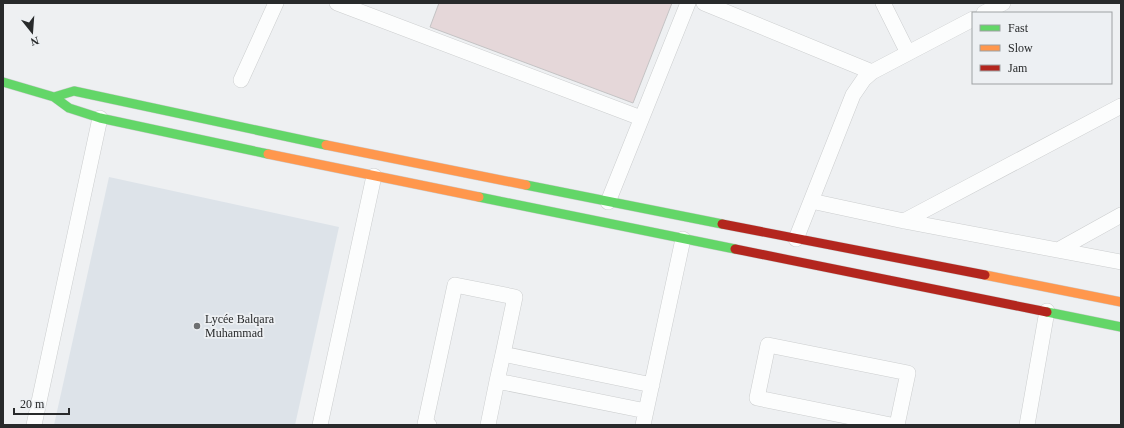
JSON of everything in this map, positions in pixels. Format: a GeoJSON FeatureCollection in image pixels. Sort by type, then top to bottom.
{"type":"FeatureCollection","features":[{"type":"Feature","properties":{"kind":"main road"},"geometry":{"type":"LineString","coordinates":[[3,82],[54,97],[69,108],[100,118],[374,176],[1121,327]]}},
{"type":"Feature","properties":{"kind":"main road"},"geometry":{"type":"LineString","coordinates":[[54,97],[67,92],[80,92],[371,154],[608,202],[1121,302]]}},
{"type":"Feature","properties":{"kind":"street"},"geometry":{"type":"LineString","coordinates":[[241,80],[276,3]]}},
{"type":"Feature","properties":{"kind":"street"},"geometry":{"type":"LineString","coordinates":[[337,3],[641,118]]}},
{"type":"Feature","properties":{"kind":"street"},"geometry":{"type":"LineString","coordinates":[[608,202],[688,3]]}},
{"type":"Feature","properties":{"kind":"street"},"geometry":{"type":"LineString","coordinates":[[704,3],[872,72]]}},
{"type":"Feature","properties":{"kind":"street"},"geometry":{"type":"LineString","coordinates":[[883,3],[908,52]]}},
{"type":"Feature","properties":{"kind":"street"},"geometry":{"type":"LineString","coordinates":[[986,12],[1003,3]]}},
{"type":"Feature","properties":{"kind":"street"},"geometry":{"type":"LineString","coordinates":[[796,239],[853,95],[864,79],[872,72],[908,52],[972,20]]}},
{"type":"Feature","properties":{"kind":"street"},"geometry":{"type":"LineString","coordinates":[[904,221],[1121,106]]}},
{"type":"Feature","properties":{"kind":"street"},"geometry":{"type":"LineString","coordinates":[[34,425],[100,118]]}},
{"type":"Feature","properties":{"kind":"street"},"geometry":{"type":"LineString","coordinates":[[320,425],[374,176]]}},
{"type":"Feature","properties":{"kind":"street"},"geometry":{"type":"LineString","coordinates":[[811,201],[904,221],[1121,262]]}},
{"type":"Feature","properties":{"kind":"street"},"geometry":{"type":"LineString","coordinates":[[1058,250],[1121,215]]}},
{"type":"Feature","properties":{"kind":"street"},"geometry":{"type":"LineString","coordinates":[[497,380],[644,418],[683,239]]}},
{"type":"Feature","properties":{"kind":"street"},"geometry":{"type":"LineString","coordinates":[[429,425],[425,424],[455,285],[515,297],[488,425]]}},
{"type":"Feature","properties":{"kind":"street"},"geometry":{"type":"LineString","coordinates":[[1027,425],[1047,311]]}},
{"type":"Feature","properties":{"kind":"street"},"geometry":{"type":"LineString","coordinates":[[891,425],[757,398],[768,345],[908,373],[897,425]]}},
{"type":"Feature","properties":{"kind":"street"},"geometry":{"type":"LineString","coordinates":[[503,354],[652,385]]}},
{"type":"Feature","properties":{"kind":"shaded area","name":"Lycée Balqara Muhammad"},"geometry":{"type":"Polygon","coordinates":[[[109,177],[339,227],[295,425],[54,425],[109,177]]]}},
{"type":"Feature","properties":{"kind":"building"},"geometry":{"type":"Polygon","coordinates":[[[439,3],[672,3],[633,103],[430,27],[439,3]]]}},
{"type":"Feature","properties":{"kind":"traffic: fast"},"geometry":{"type":"LineString","coordinates":[[3,82],[54,97],[69,108],[100,118],[268,154]]}},
{"type":"Feature","properties":{"kind":"traffic: fast"},"geometry":{"type":"LineString","coordinates":[[54,97],[74,91],[326,145]]}},
{"type":"Feature","properties":{"kind":"traffic: fast"},"geometry":{"type":"LineString","coordinates":[[526,185],[722,224]]}},
{"type":"Feature","properties":{"kind":"traffic: fast"},"geometry":{"type":"LineString","coordinates":[[479,197],[735,249]]}},
{"type":"Feature","properties":{"kind":"traffic: fast"},"geometry":{"type":"LineString","coordinates":[[1047,312],[1121,327]]}},
{"type":"Feature","properties":{"kind":"traffic: slow"},"geometry":{"type":"LineString","coordinates":[[326,145],[526,185]]}},
{"type":"Feature","properties":{"kind":"traffic: slow"},"geometry":{"type":"LineString","coordinates":[[268,154],[479,197]]}},
{"type":"Feature","properties":{"kind":"traffic: slow"},"geometry":{"type":"LineString","coordinates":[[985,275],[1121,302]]}},
{"type":"Feature","properties":{"kind":"traffic: jam"},"geometry":{"type":"LineString","coordinates":[[722,224],[985,275]]}},
{"type":"Feature","properties":{"kind":"traffic: jam"},"geometry":{"type":"LineString","coordinates":[[735,249],[1047,312]]}},
{"type":"Feature","properties":{"kind":"place","name":"Lycée Balqara Muhammad"},"geometry":{"type":"Point","coordinates":[197,326]}}]}
